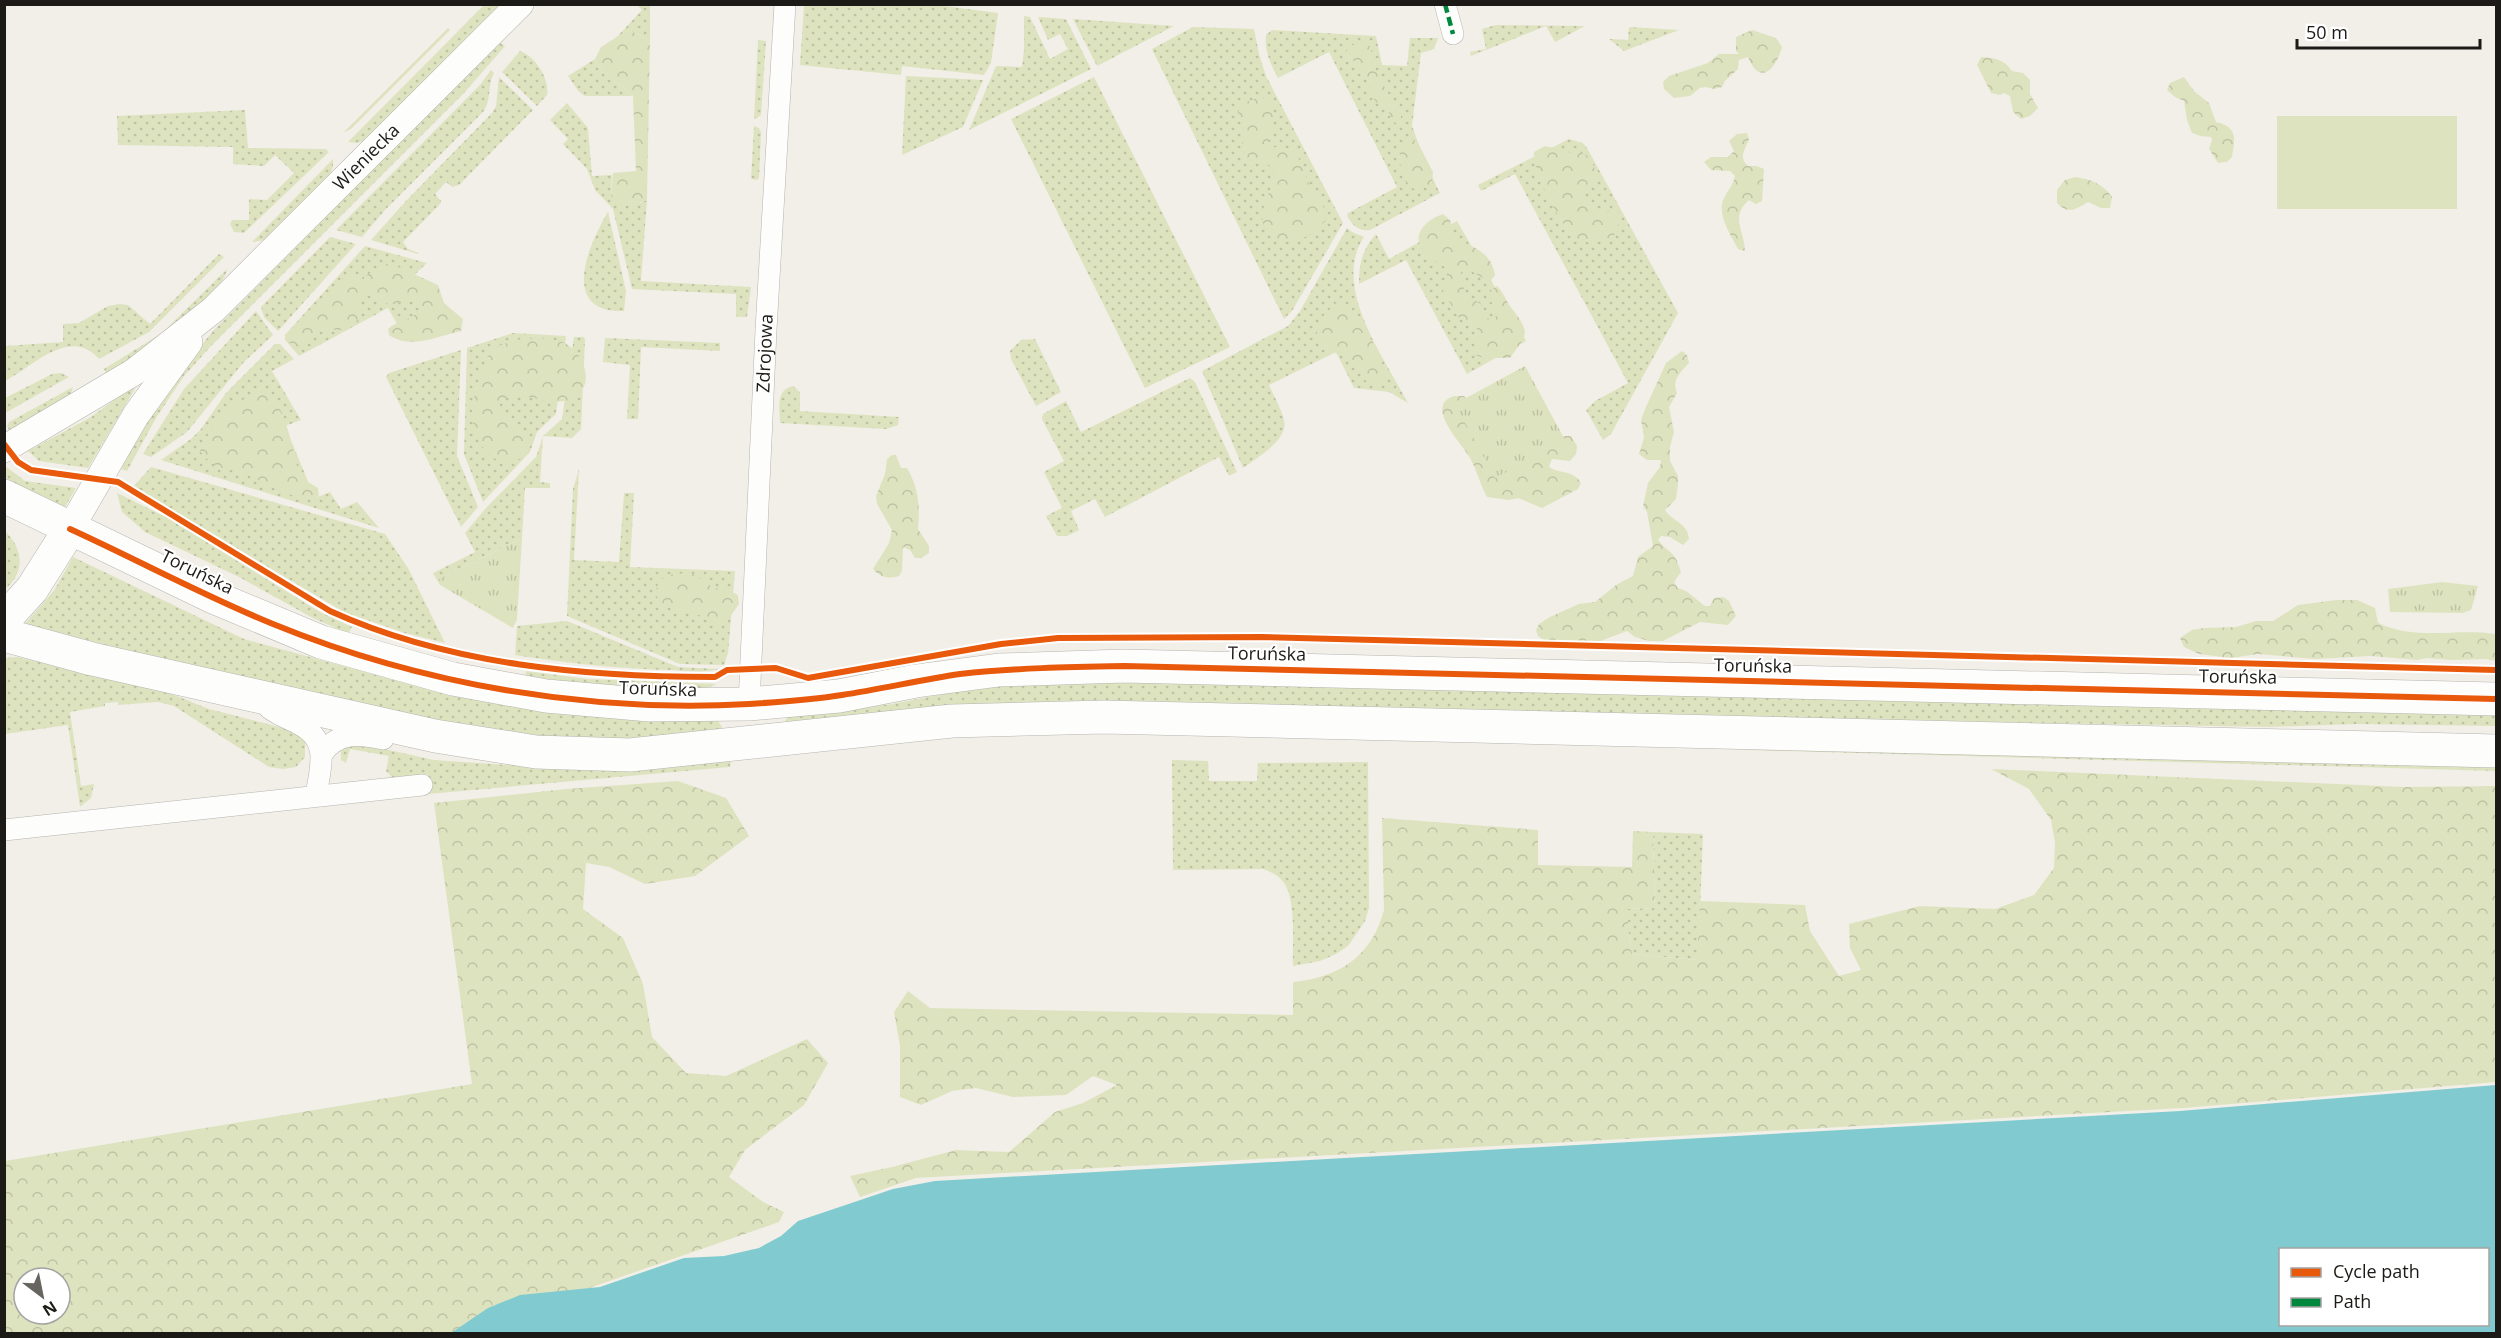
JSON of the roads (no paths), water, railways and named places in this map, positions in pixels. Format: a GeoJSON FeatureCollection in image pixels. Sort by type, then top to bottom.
{"type":"FeatureCollection","features":[{"type":"Feature","properties":{"kind":"main road","name":"Toruńska"},"geometry":{"type":"LineString","coordinates":[[4,496],[272,624],[321,642],[430,674],[535,694],[603,702],[671,705],[749,704],[839,696],[916,681],[990,671],[1124,666],[2496,699]]}},
{"type":"Feature","properties":{"kind":"main road"},"geometry":{"type":"LineString","coordinates":[[4,620],[32,590],[70,529]]}},
{"type":"Feature","properties":{"kind":"main road"},"geometry":{"type":"LineString","coordinates":[[4,635],[92,659],[435,736],[536,752],[630,755],[952,721],[1104,717],[2496,752]]}},
{"type":"Feature","properties":{"kind":"street","name":"Wieniecka"},"geometry":{"type":"LineString","coordinates":[[4,448],[134,372],[213,310],[520,4]]}},
{"type":"Feature","properties":{"kind":"street","name":"Zdrojowa"},"geometry":{"type":"LineString","coordinates":[[749,704],[763,377],[785,4]]}},
{"type":"Feature","properties":{"kind":"street"},"geometry":{"type":"LineString","coordinates":[[1444,4],[1453,34]]}},
{"type":"Feature","properties":{"kind":"street","name":"Wieniecka"},"geometry":{"type":"LineString","coordinates":[[70,529],[136,416],[213,310]]}},
{"type":"Feature","properties":{"kind":"street"},"geometry":{"type":"LineString","coordinates":[[258,697],[275,713],[310,730],[319,743],[322,754],[316,796]]}},
{"type":"Feature","properties":{"kind":"street"},"geometry":{"type":"LineString","coordinates":[[322,754],[329,744],[350,735],[399,741],[435,736]]}},
{"type":"Feature","properties":{"kind":"street"},"geometry":{"type":"LineString","coordinates":[[4,830],[423,785]]}},
{"type":"Feature","properties":{"kind":"water"},"geometry":{"type":"Polygon","coordinates":[[[2496,1085],[2496,1333],[451,1333],[488,1308],[520,1295],[600,1287],[684,1258],[724,1256],[759,1248],[781,1236],[798,1221],[893,1189],[935,1181],[2180,1111],[2496,1085]]]}}]}
